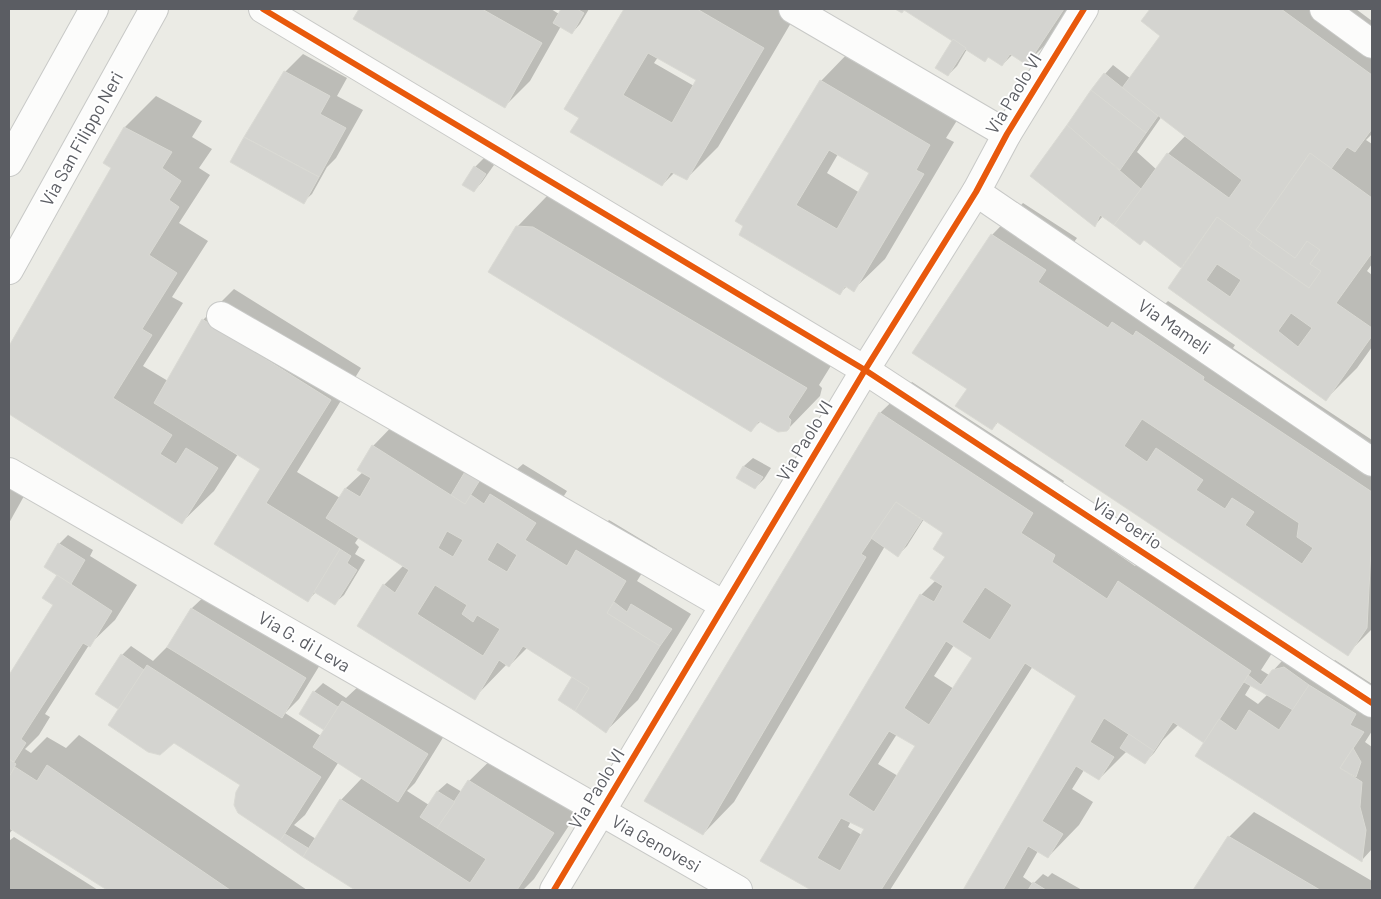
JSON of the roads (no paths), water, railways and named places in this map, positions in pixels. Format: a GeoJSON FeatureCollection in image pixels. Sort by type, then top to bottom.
{"type":"FeatureCollection","features":[{"type":"Feature","properties":{"kind":"street"},"geometry":{"type":"LineString","coordinates":[[9,162],[94,9]]}},
{"type":"Feature","properties":{"kind":"street","name":"Via San Filippo Neri"},"geometry":{"type":"LineString","coordinates":[[9,270],[154,9]]}},
{"type":"Feature","properties":{"kind":"street","name":"Via Poerio"},"geometry":{"type":"LineString","coordinates":[[263,9],[865,370],[1372,703]]}},
{"type":"Feature","properties":{"kind":"street"},"geometry":{"type":"LineString","coordinates":[[792,9],[1007,134]]}},
{"type":"Feature","properties":{"kind":"street","name":"Via Paolo VI"},"geometry":{"type":"LineString","coordinates":[[554,890],[865,370],[976,192],[1007,134],[1084,9]]}},
{"type":"Feature","properties":{"kind":"street"},"geometry":{"type":"LineString","coordinates":[[1324,9],[1372,44]]}},
{"type":"Feature","properties":{"kind":"street","name":"Via Mameli"},"geometry":{"type":"LineString","coordinates":[[976,192],[1372,462]]}},
{"type":"Feature","properties":{"kind":"street"},"geometry":{"type":"LineString","coordinates":[[221,316],[724,605]]}},
{"type":"Feature","properties":{"kind":"street","name":"Via G. di Leva"},"geometry":{"type":"LineString","coordinates":[[9,472],[600,812]]}},
{"type":"Feature","properties":{"kind":"street","name":"Via Genovesi"},"geometry":{"type":"LineString","coordinates":[[600,812],[738,890]]}}]}
